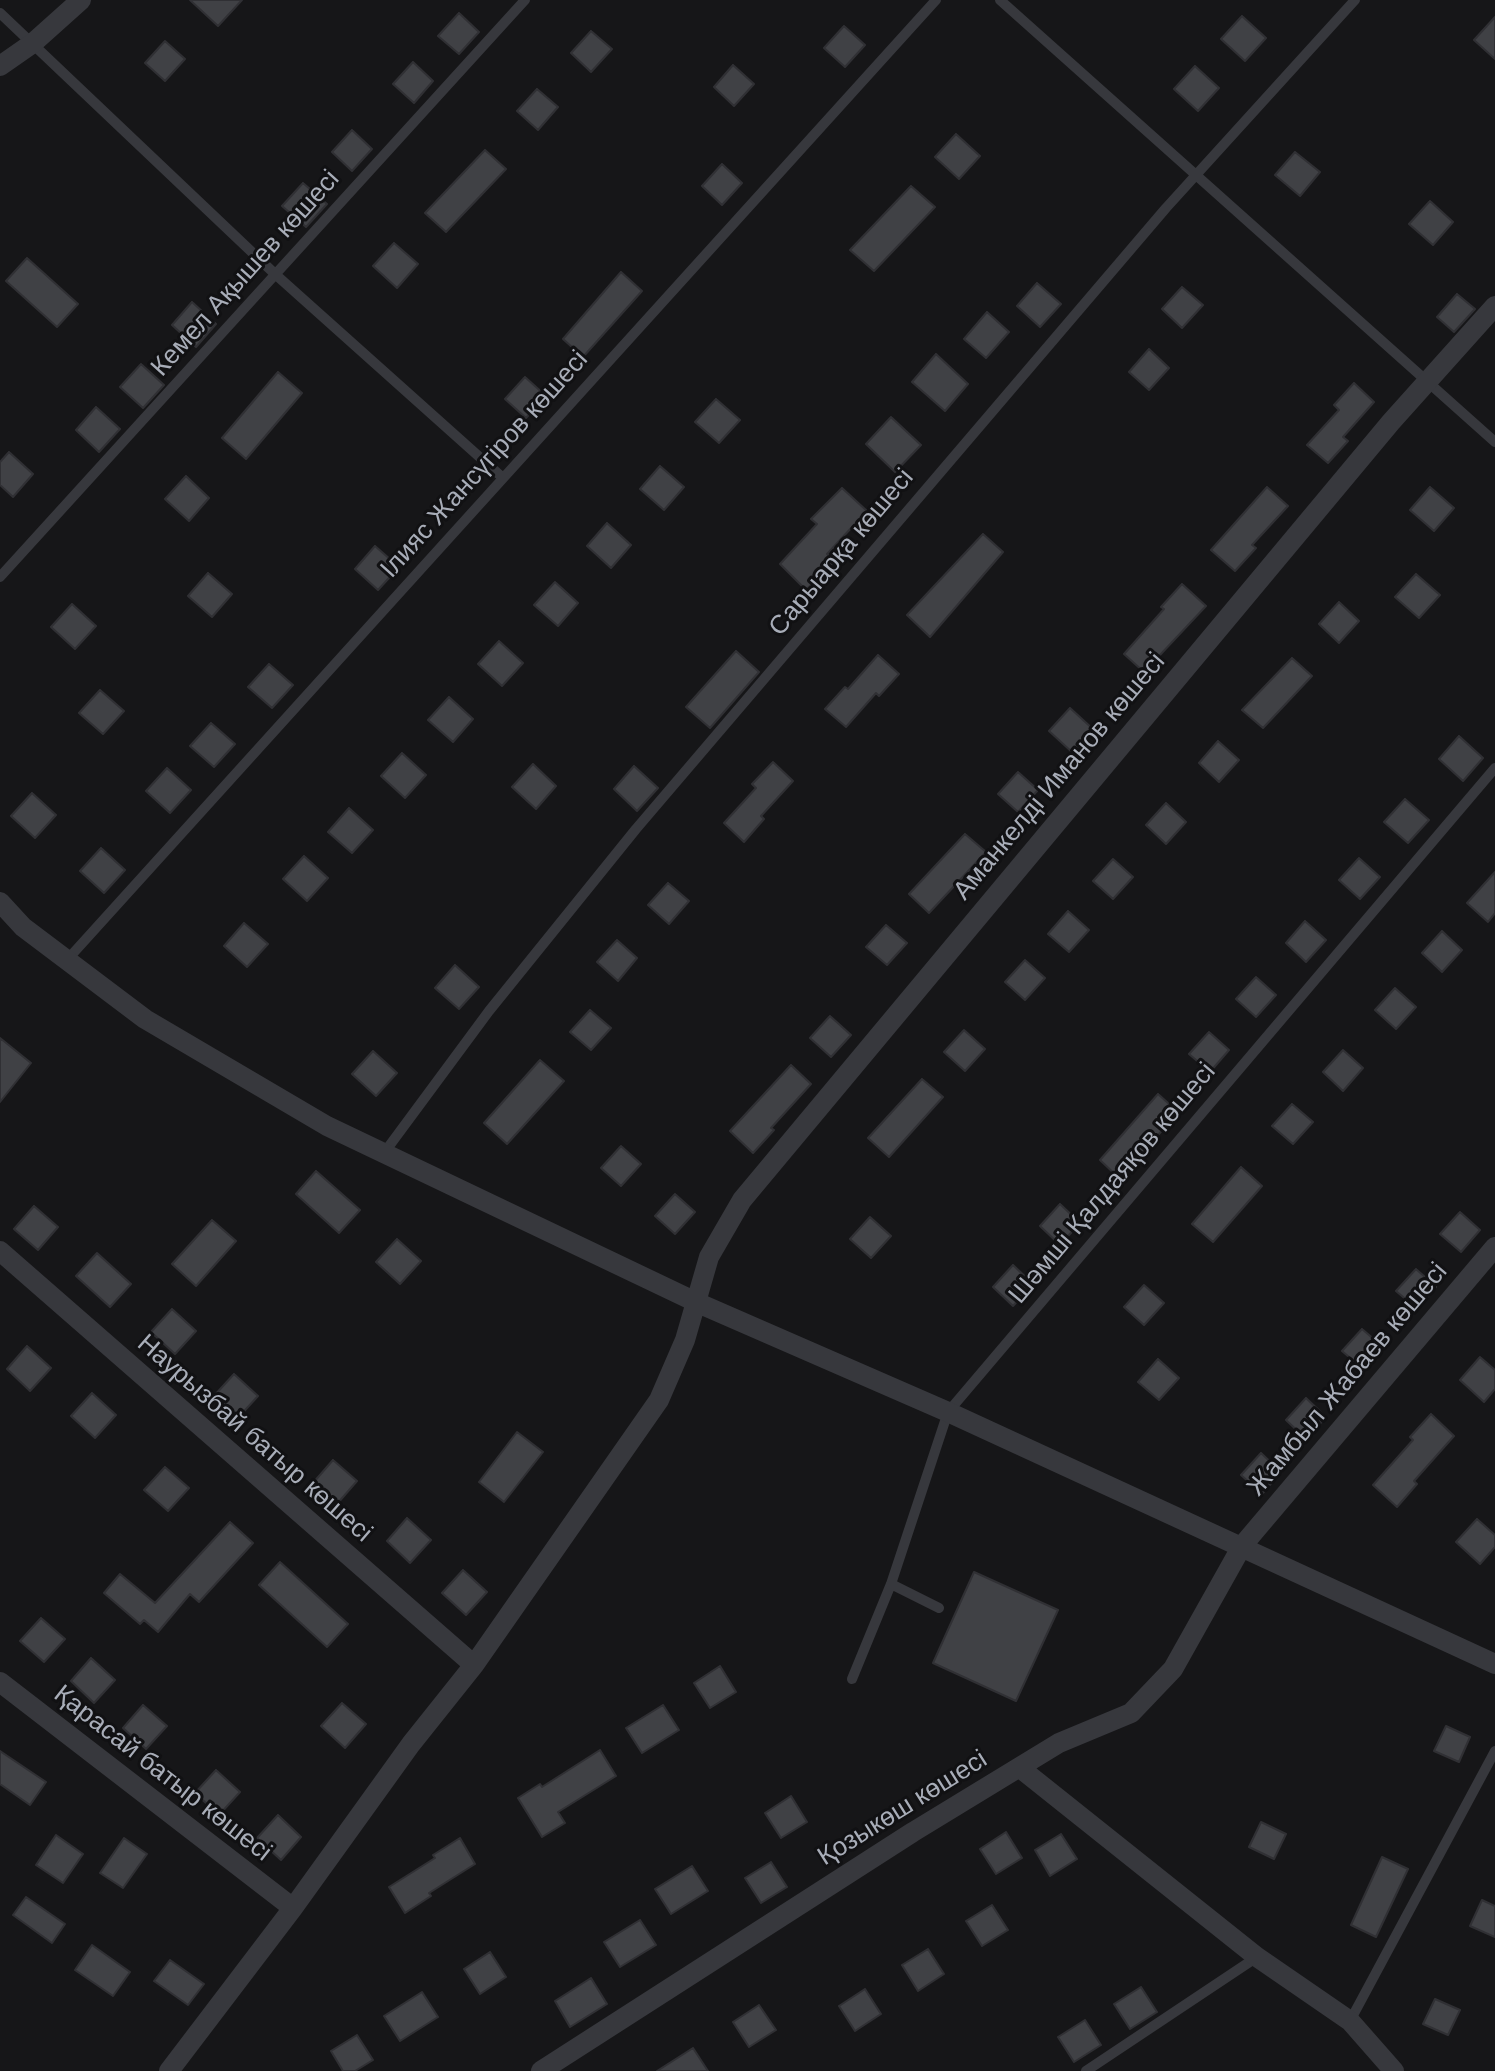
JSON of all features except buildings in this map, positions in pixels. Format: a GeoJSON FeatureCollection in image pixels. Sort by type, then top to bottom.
{"type":"FeatureCollection","features":[{"type":"Feature","properties":{"kind":"street"},"geometry":{"type":"LineString","coordinates":[[0,66],[33,43],[81,0]]}},
{"type":"Feature","properties":{"kind":"street","name":"Аманкелді Иманов көшесі"},"geometry":{"type":"LineString","coordinates":[[169,2071],[293,1908],[411,1744],[474,1665],[659,1400],[698,1303],[709,1257],[742,1200],[1427,381],[1495,306]]}},
{"type":"Feature","properties":{"kind":"street"},"geometry":{"type":"LineString","coordinates":[[0,902],[23,927],[145,1019],[327,1126],[698,1303],[948,1412],[1495,1664]]}},
{"type":"Feature","properties":{"kind":"street","name":"Жамбыл Жабаев көшесі"},"geometry":{"type":"LineString","coordinates":[[1242,1546],[1495,1247]]}},
{"type":"Feature","properties":{"kind":"street","name":"Наурызбай батыр көшесі"},"geometry":{"type":"LineString","coordinates":[[0,1251],[474,1665]]}},
{"type":"Feature","properties":{"kind":"street","name":"Қозыкөш көшесі"},"geometry":{"type":"LineString","coordinates":[[541,2071],[913,1832],[1059,1743],[1131,1713],[1173,1669],[1242,1546]]}},
{"type":"Feature","properties":{"kind":"street","name":"Қарасай батыр көшесі"},"geometry":{"type":"LineString","coordinates":[[0,1682],[293,1908]]}},
{"type":"Feature","properties":{"kind":"street"},"geometry":{"type":"LineString","coordinates":[[1020,1768],[1257,1957],[1350,2021],[1394,2071]]}},
{"type":"Feature","properties":{"kind":"lane","name":"Кемел Ақышев көшесі"},"geometry":{"type":"LineString","coordinates":[[0,577],[525,0]]}},
{"type":"Feature","properties":{"kind":"lane","name":"Ілияс Жансүгіров көшесі"},"geometry":{"type":"LineString","coordinates":[[67,960],[936,0]]}},
{"type":"Feature","properties":{"kind":"lane"},"geometry":{"type":"LineString","coordinates":[[1000,0],[1495,442]]}},
{"type":"Feature","properties":{"kind":"lane","name":"Сарыарқа көшесі"},"geometry":{"type":"LineString","coordinates":[[384,1153],[489,1011],[636,829],[1196,175],[1355,0]]}},
{"type":"Feature","properties":{"kind":"lane"},"geometry":{"type":"LineString","coordinates":[[0,13],[275,274],[503,478]]}},
{"type":"Feature","properties":{"kind":"lane","name":"Шәмші Қалдаяқов көшесі"},"geometry":{"type":"LineString","coordinates":[[852,1679],[891,1584],[948,1412],[1495,768]]}},
{"type":"Feature","properties":{"kind":"lane"},"geometry":{"type":"LineString","coordinates":[[891,1584],[939,1608]]}},
{"type":"Feature","properties":{"kind":"lane"},"geometry":{"type":"LineString","coordinates":[[1350,2021],[1495,1751]]}},
{"type":"Feature","properties":{"kind":"lane"},"geometry":{"type":"LineString","coordinates":[[1086,2071],[1257,1957]]}}]}
